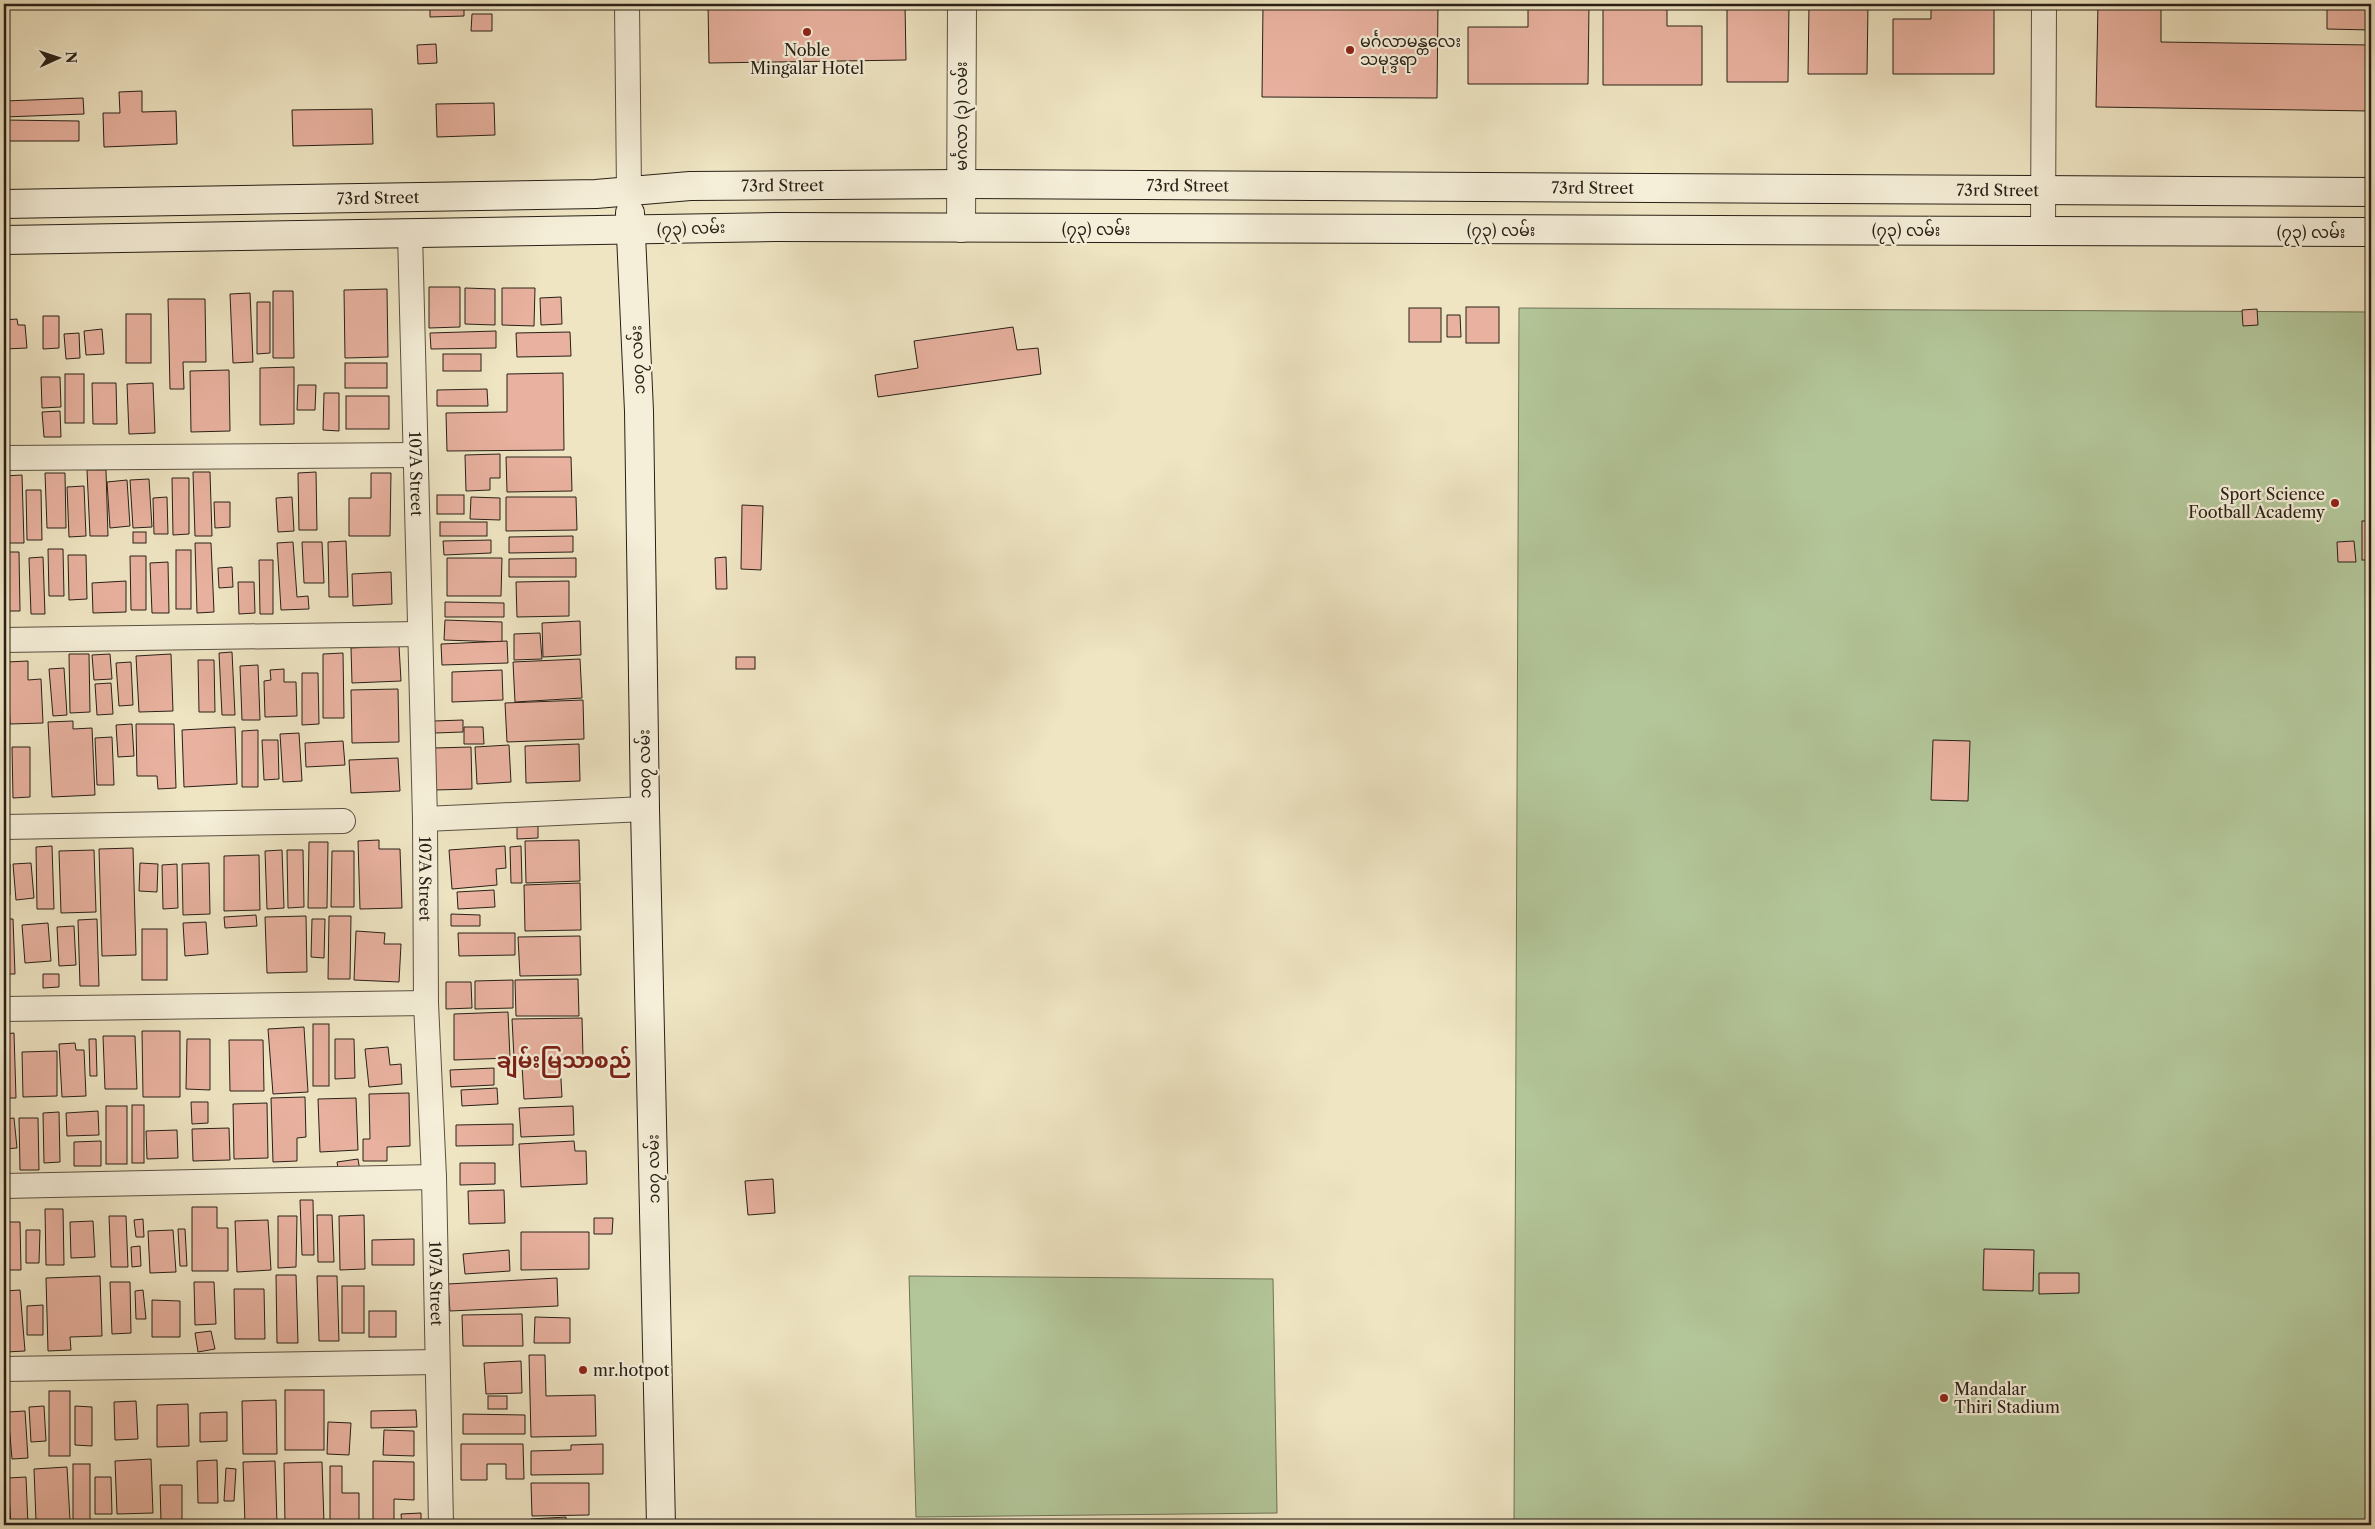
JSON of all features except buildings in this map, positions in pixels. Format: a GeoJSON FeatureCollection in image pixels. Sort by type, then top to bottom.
{"type":"FeatureCollection","features":[{"type":"Feature","properties":{"kind":"main road","name":"မင်္ဂလာ (၃) လမ်း"},"geometry":{"type":"LineString","coordinates":[[961,228],[962,4]]}},
{"type":"Feature","properties":{"kind":"main road","name":"73rd Street"},"geometry":{"type":"LineString","coordinates":[[4,204],[596,194],[690,186],[961,184],[2371,192]]}},
{"type":"Feature","properties":{"kind":"main road","name":"၁၀၇ လမ်း"},"geometry":{"type":"LineString","coordinates":[[629,191],[639,411],[645,809],[661,1525]]}},
{"type":"Feature","properties":{"kind":"main road","name":"(၇၃) လမ်း"},"geometry":{"type":"LineString","coordinates":[[631,230],[776,227],[2371,232]]}},
{"type":"Feature","properties":{"kind":"main road"},"geometry":{"type":"LineString","coordinates":[[4,240],[631,230]]}},
{"type":"Feature","properties":{"kind":"street","name":"၁၀၇ လမ်း"},"geometry":{"type":"LineString","coordinates":[[627,4],[629,191]]}},
{"type":"Feature","properties":{"kind":"street"},"geometry":{"type":"LineString","coordinates":[[2043,230],[2044,4]]}},
{"type":"Feature","properties":{"kind":"street","name":"107A Street"},"geometry":{"type":"LineString","coordinates":[[410,233],[425,819],[426,1003],[434,1177],[440,1525]]}},
{"type":"Feature","properties":{"kind":"street"},"geometry":{"type":"LineString","coordinates":[[4,458],[415,456]]}},
{"type":"Feature","properties":{"kind":"street"},"geometry":{"type":"LineString","coordinates":[[4,640],[420,634]]}},
{"type":"Feature","properties":{"kind":"street"},"geometry":{"type":"LineString","coordinates":[[425,819],[645,809]]}},
{"type":"Feature","properties":{"kind":"street"},"geometry":{"type":"LineString","coordinates":[[4,827],[343,821]]}},
{"type":"Feature","properties":{"kind":"street"},"geometry":{"type":"LineString","coordinates":[[4,1009],[426,1003]]}},
{"type":"Feature","properties":{"kind":"street"},"geometry":{"type":"LineString","coordinates":[[4,1186],[434,1177]]}},
{"type":"Feature","properties":{"kind":"street"},"geometry":{"type":"LineString","coordinates":[[4,1369],[437,1362]]}},
{"type":"Feature","properties":{"kind":"green space"},"geometry":{"type":"Polygon","coordinates":[[[1519,308],[2371,312],[2371,1525],[1514,1525],[1519,308]]]}},
{"type":"Feature","properties":{"kind":"green space"},"geometry":{"type":"Polygon","coordinates":[[[909,1276],[1273,1279],[1277,1513],[916,1517],[909,1276]]]}},
{"type":"Feature","properties":{"kind":"place","name":"Noble Mingalar Hotel"},"geometry":{"type":"Point","coordinates":[807,32]}},
{"type":"Feature","properties":{"kind":"place","name":"မင်္ဂလာမန္တလေး သမုဒ္ဒရာ"},"geometry":{"type":"Point","coordinates":[1350,50]}},
{"type":"Feature","properties":{"kind":"place","name":"Sport Science Football Academy"},"geometry":{"type":"Point","coordinates":[2335,503]}},
{"type":"Feature","properties":{"kind":"place","name":"mr.hotpot"},"geometry":{"type":"Point","coordinates":[583,1370]}},
{"type":"Feature","properties":{"kind":"place","name":"Mandalar Thiri Stadium"},"geometry":{"type":"Point","coordinates":[1944,1398]}},
{"type":"Feature","properties":{"kind":"district","name":"ချမ်းမြသာစည်"},"geometry":{"type":"Point","coordinates":[564,1061]}}]}
